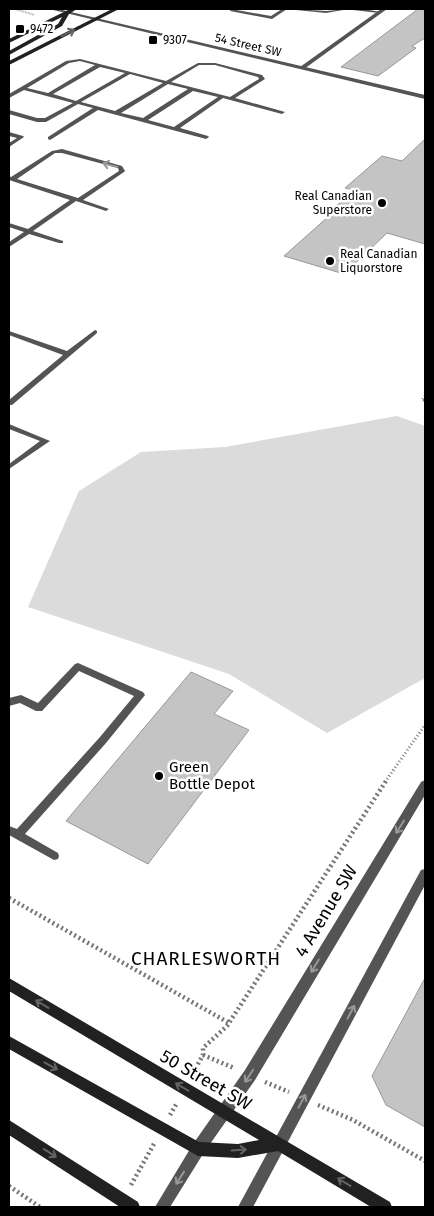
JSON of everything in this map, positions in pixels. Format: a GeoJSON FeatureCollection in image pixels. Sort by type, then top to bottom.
{"type":"FeatureCollection","features":[{"type":"Feature","properties":{"kind":"main road"},"geometry":{"type":"LineString","coordinates":[[9,41],[74,9]]}},
{"type":"Feature","properties":{"kind":"main road"},"geometry":{"type":"LineString","coordinates":[[9,63],[116,9]]}},
{"type":"Feature","properties":{"kind":"main road"},"geometry":{"type":"LineString","coordinates":[[96,10],[96,19]]}},
{"type":"Feature","properties":{"kind":"main road"},"geometry":{"type":"LineString","coordinates":[[9,53],[60,25],[67,12]]}},
{"type":"Feature","properties":{"kind":"main road","name":"50 Street SW"},"geometry":{"type":"LineString","coordinates":[[9,984],[386,1207]]}},
{"type":"Feature","properties":{"kind":"main road"},"geometry":{"type":"LineString","coordinates":[[9,1042],[198,1149],[238,1151],[279,1144]]}},
{"type":"Feature","properties":{"kind":"main road"},"geometry":{"type":"LineString","coordinates":[[9,1127],[133,1207]]}},
{"type":"Feature","properties":{"kind":"street","name":"54 Street SW"},"geometry":{"type":"LineString","coordinates":[[52,9],[425,97]]}},
{"type":"Feature","properties":{"kind":"street"},"geometry":{"type":"LineString","coordinates":[[302,68],[382,11]]}},
{"type":"Feature","properties":{"kind":"street","name":"4 Avenue SW"},"geometry":{"type":"LineString","coordinates":[[162,1207],[198,1149],[250,1075],[425,785]]}},
{"type":"Feature","properties":{"kind":"street"},"geometry":{"type":"LineString","coordinates":[[245,1207],[425,874]]}},
{"type":"Feature","properties":{"kind":"lane"},"geometry":{"type":"LineString","coordinates":[[234,9],[232,10],[272,18],[285,9]]}},
{"type":"Feature","properties":{"kind":"lane"},"geometry":{"type":"LineString","coordinates":[[296,9],[326,12],[344,9]]}},
{"type":"Feature","properties":{"kind":"lane"},"geometry":{"type":"LineString","coordinates":[[353,9],[382,11]]}},
{"type":"Feature","properties":{"kind":"lane"},"geometry":{"type":"LineString","coordinates":[[9,96],[74,60],[282,112]]}},
{"type":"Feature","properties":{"kind":"lane"},"geometry":{"type":"LineString","coordinates":[[116,113],[198,64],[208,63],[262,78],[232,100]]}},
{"type":"Feature","properties":{"kind":"lane"},"geometry":{"type":"LineString","coordinates":[[48,95],[99,65]]}},
{"type":"Feature","properties":{"kind":"lane"},"geometry":{"type":"LineString","coordinates":[[9,112],[37,120],[46,120],[129,73]]}},
{"type":"Feature","properties":{"kind":"lane"},"geometry":{"type":"LineString","coordinates":[[23,88],[206,137]]}},
{"type":"Feature","properties":{"kind":"lane"},"geometry":{"type":"LineString","coordinates":[[144,120],[192,90]]}},
{"type":"Feature","properties":{"kind":"lane"},"geometry":{"type":"LineString","coordinates":[[175,129],[221,97]]}},
{"type":"Feature","properties":{"kind":"lane"},"geometry":{"type":"LineString","coordinates":[[50,138],[97,108]]}},
{"type":"Feature","properties":{"kind":"lane"},"geometry":{"type":"LineString","coordinates":[[9,134],[20,138],[9,145]]}},
{"type":"Feature","properties":{"kind":"lane"},"geometry":{"type":"LineString","coordinates":[[9,244],[122,171],[120,167],[62,151],[54,152],[10,178]]}},
{"type":"Feature","properties":{"kind":"lane"},"geometry":{"type":"LineString","coordinates":[[10,178],[106,209]]}},
{"type":"Feature","properties":{"kind":"lane"},"geometry":{"type":"LineString","coordinates":[[9,225],[60,242]]}},
{"type":"Feature","properties":{"kind":"lane"},"geometry":{"type":"LineString","coordinates":[[9,403],[95,332]]}},
{"type":"Feature","properties":{"kind":"lane"},"geometry":{"type":"LineString","coordinates":[[9,333],[68,354]]}},
{"type":"Feature","properties":{"kind":"lane"},"geometry":{"type":"LineString","coordinates":[[9,426],[46,441],[9,467]]}},
{"type":"Feature","properties":{"kind":"lane"},"geometry":{"type":"LineString","coordinates":[[9,702],[21,699],[39,708],[78,666],[140,695],[103,740],[13,832],[54,856]]}},
{"type":"Feature","properties":{"kind":"path"},"geometry":{"type":"LineString","coordinates":[[15,9],[34,15],[41,15]]}},
{"type":"Feature","properties":{"kind":"path"},"geometry":{"type":"LineString","coordinates":[[425,396],[422,400],[425,401]]}},
{"type":"Feature","properties":{"kind":"path"},"geometry":{"type":"LineString","coordinates":[[425,725],[390,775],[229,1022],[212,1042],[203,1048],[203,1055],[353,1120],[425,1161]]}},
{"type":"Feature","properties":{"kind":"path"},"geometry":{"type":"LineString","coordinates":[[9,898],[229,1022]]}},
{"type":"Feature","properties":{"kind":"path"},"geometry":{"type":"LineString","coordinates":[[9,1186],[40,1207]]}},
{"type":"Feature","properties":{"kind":"shaded area"},"geometry":{"type":"Polygon","coordinates":[[[397,416],[425,426],[425,678],[327,733],[229,674],[28,607],[79,491],[141,452],[225,447],[397,416]]]}},
{"type":"Feature","properties":{"kind":"building"},"geometry":{"type":"Polygon","coordinates":[[[418,9],[425,9],[425,38],[412,46],[416,48],[378,76],[341,67],[418,9]]]}},
{"type":"Feature","properties":{"kind":"building","name":"Real Canadian Superstore"},"geometry":{"type":"Polygon","coordinates":[[[425,139],[425,244],[387,233],[344,274],[284,256],[329,216],[325,216],[354,190],[345,188],[382,156],[402,161],[425,139]]]}},
{"type":"Feature","properties":{"kind":"building","name":"Green Bottle Depot"},"geometry":{"type":"Polygon","coordinates":[[[191,672],[233,691],[214,714],[249,730],[148,864],[66,821],[191,672]]]}},
{"type":"Feature","properties":{"kind":"building"},"geometry":{"type":"Polygon","coordinates":[[[425,978],[425,1127],[386,1105],[372,1076],[425,978]]]}},
{"type":"Feature","properties":{"kind":"place","name":"9472"},"geometry":{"type":"Point","coordinates":[20,29]}},
{"type":"Feature","properties":{"kind":"place","name":"9307"},"geometry":{"type":"Point","coordinates":[153,40]}},
{"type":"Feature","properties":{"kind":"place","name":"Real Canadian Superstore"},"geometry":{"type":"Point","coordinates":[382,203]}},
{"type":"Feature","properties":{"kind":"place","name":"Real Canadian Liquorstore"},"geometry":{"type":"Point","coordinates":[330,261]}},
{"type":"Feature","properties":{"kind":"place","name":"Green Bottle Depot"},"geometry":{"type":"Point","coordinates":[159,776]}},
{"type":"Feature","properties":{"kind":"district","name":"CHARLESWORTH"},"geometry":{"type":"Point","coordinates":[206,958]}}]}
